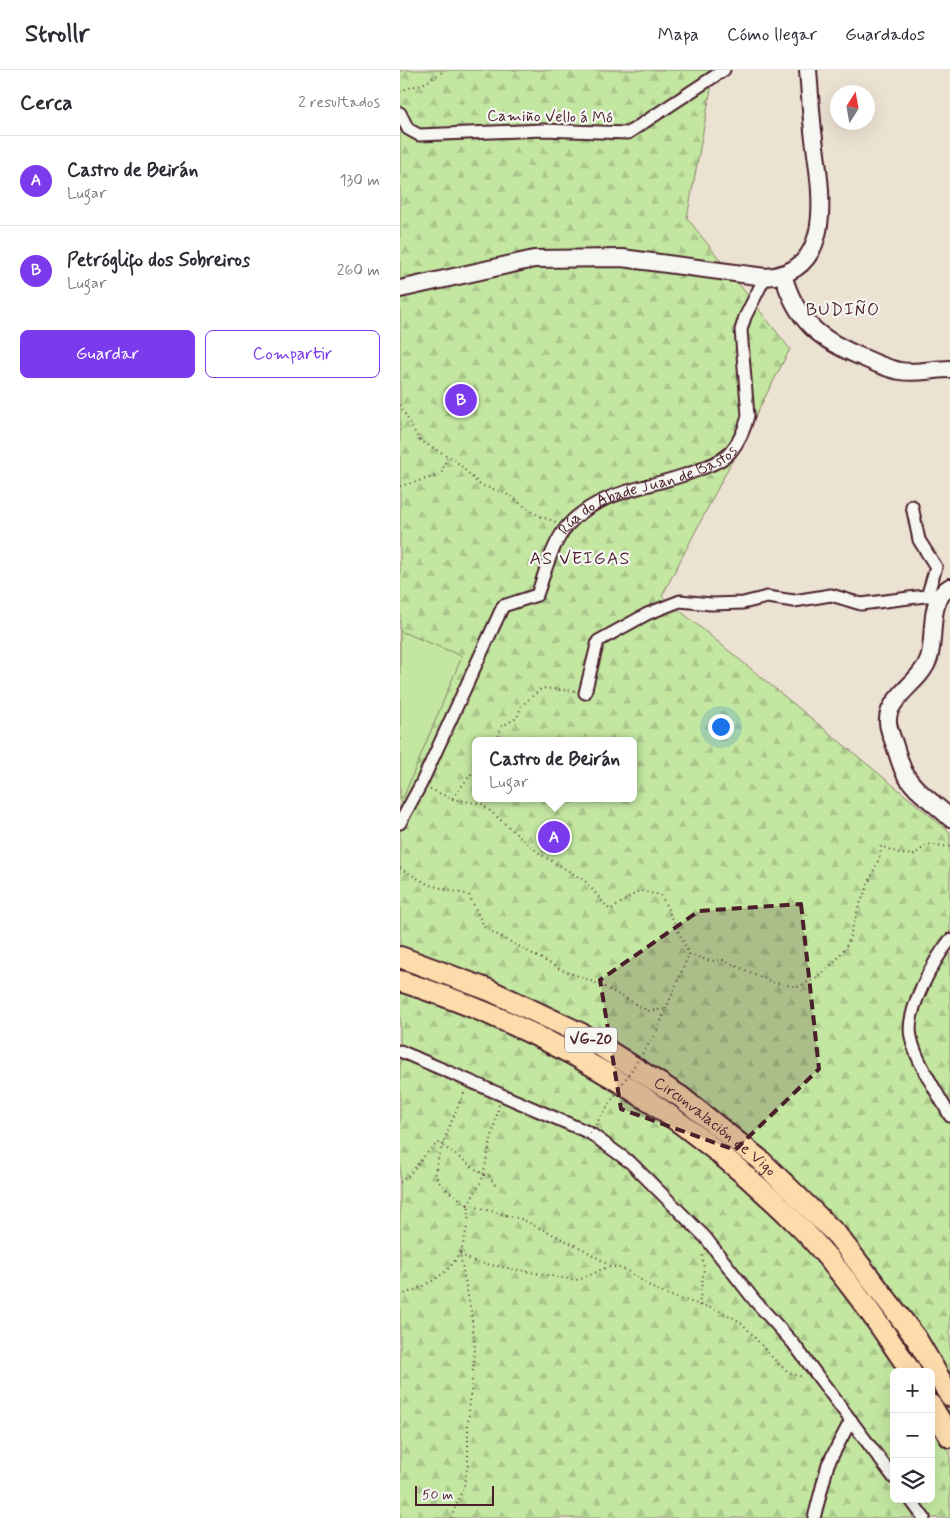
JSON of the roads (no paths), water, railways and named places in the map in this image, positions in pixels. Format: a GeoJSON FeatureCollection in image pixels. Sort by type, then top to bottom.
{"type":"FeatureCollection","features":[{"type":"Feature","properties":{"kind":"highway","name":"Circunvalación de Vigo"},"geometry":{"type":"LineString","coordinates":[[400,958],[490,990],[580,1033],[668,1088],[738,1141],[794,1191],[837,1235],[916,1338],[950,1396]]}},
{"type":"Feature","properties":{"kind":"highway","name":"Circunvalación de Vigo"},"geometry":{"type":"LineString","coordinates":[[400,981],[442,994],[524,1028],[585,1060],[637,1092],[737,1168],[805,1232],[886,1334],[908,1368]]}},
{"type":"Feature","properties":{"kind":"highway"},"geometry":{"type":"LineString","coordinates":[[935,1412],[950,1437]]}},
{"type":"Feature","properties":{"kind":"street","name":"Camiño Vello á Mó"},"geometry":{"type":"LineString","coordinates":[[400,113],[408,129],[419,135],[543,130],[628,133],[724,70]]}},
{"type":"Feature","properties":{"kind":"street"},"geometry":{"type":"LineString","coordinates":[[400,289],[534,259],[622,258],[765,277],[783,274],[798,264],[810,250],[820,223],[821,191],[808,70]]}},
{"type":"Feature","properties":{"kind":"street"},"geometry":{"type":"LineString","coordinates":[[783,274],[788,292],[807,324],[830,342],[898,371],[950,369]]}},
{"type":"Feature","properties":{"kind":"street","name":"Rúa do Abade Juan de Bastos"},"geometry":{"type":"LineString","coordinates":[[400,823],[421,784],[502,606],[537,595],[561,535],[568,525],[586,510],[610,496],[697,471],[716,463],[732,452],[745,427],[748,416],[741,330],[745,317],[765,277]]}},
{"type":"Feature","properties":{"kind":"street"},"geometry":{"type":"LineString","coordinates":[[912,506],[919,540],[936,567],[929,590],[941,592]]}},
{"type":"Feature","properties":{"kind":"street"},"geometry":{"type":"LineString","coordinates":[[585,693],[598,641],[647,614],[680,601],[711,604],[744,604],[767,597],[794,601],[831,595],[861,604],[941,592]]}},
{"type":"Feature","properties":{"kind":"street"},"geometry":{"type":"LineString","coordinates":[[941,592],[934,621],[930,656],[925,666],[890,710],[888,720],[905,773],[920,792],[950,818]]}},
{"type":"Feature","properties":{"kind":"street"},"geometry":{"type":"LineString","coordinates":[[950,940],[923,984],[910,1024],[911,1038],[915,1050],[950,1116]]}},
{"type":"Feature","properties":{"kind":"street"},"geometry":{"type":"LineString","coordinates":[[400,1052],[590,1133],[631,1163],[705,1237],[755,1301],[813,1370],[890,1473]]}},
{"type":"Feature","properties":{"kind":"street"},"geometry":{"type":"LineString","coordinates":[[814,1518],[828,1464],[851,1420]]}},
{"type":"Feature","properties":{"kind":"street"},"geometry":{"type":"LineString","coordinates":[[913,1503],[924,1518]]}},
{"type":"Feature","properties":{"kind":"place","name":"Petróglifo dos Sobreiros"},"geometry":{"type":"Point","coordinates":[461,400]}},
{"type":"Feature","properties":{"kind":"place","name":"Castro de Beirán"},"geometry":{"type":"Point","coordinates":[554,837]}},
{"type":"Feature","properties":{"kind":"district","name":"BUDIÑO"},"geometry":{"type":"Point","coordinates":[843,310]}},
{"type":"Feature","properties":{"kind":"district","name":"AS VEIGAS"},"geometry":{"type":"Point","coordinates":[580,559]}}]}
